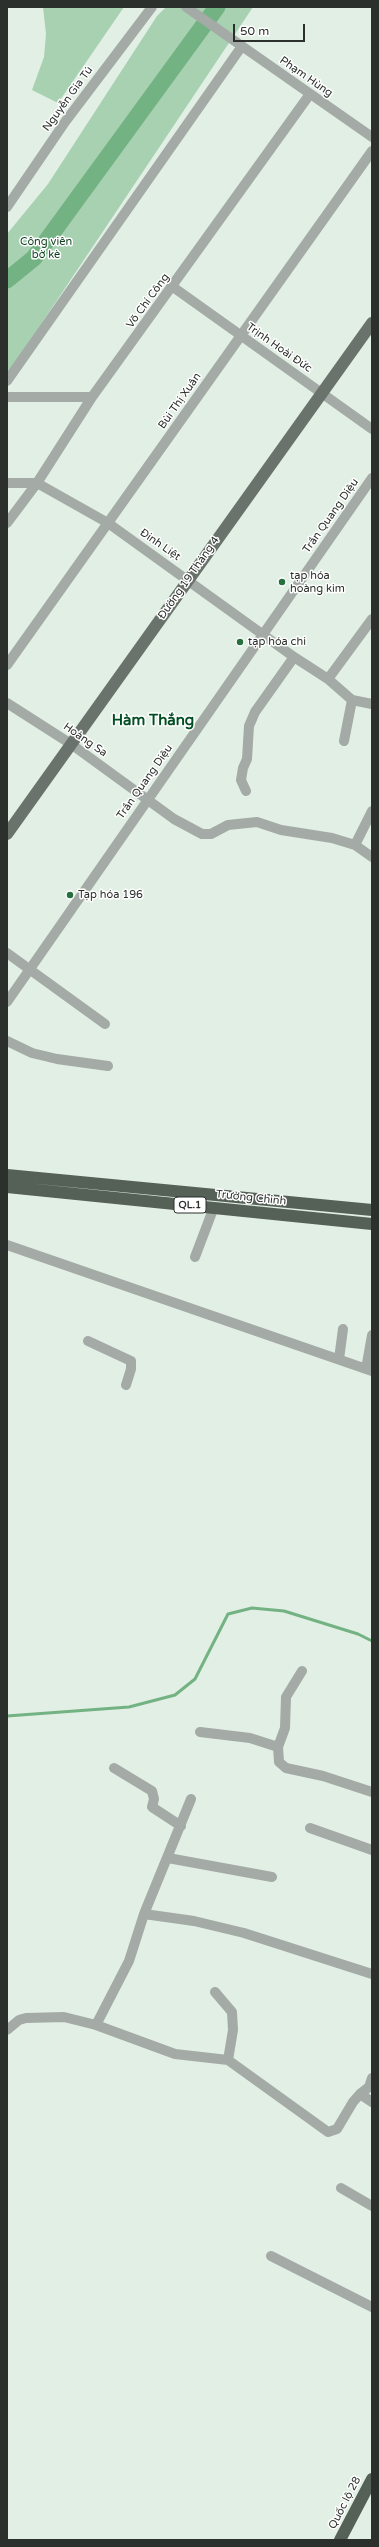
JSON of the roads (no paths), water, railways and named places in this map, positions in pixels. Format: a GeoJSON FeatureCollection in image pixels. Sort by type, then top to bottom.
{"type":"FeatureCollection","features":[{"type":"Feature","properties":{"kind":"highway","name":"Trường Chinh"},"geometry":{"type":"LineString","coordinates":[[7,1175],[372,1210]]}},
{"type":"Feature","properties":{"kind":"highway","name":"Trường Chinh"},"geometry":{"type":"LineString","coordinates":[[7,1187],[372,1224]]}},
{"type":"Feature","properties":{"kind":"highway","name":"Quốc lộ 28"},"geometry":{"type":"LineString","coordinates":[[340,2540],[372,2479]]}},
{"type":"Feature","properties":{"kind":"main road","name":"Đường 19 Tháng 4"},"geometry":{"type":"LineString","coordinates":[[7,834],[321,392],[372,323]]}},
{"type":"Feature","properties":{"kind":"street","name":"Nguyễn Gia Tú"},"geometry":{"type":"LineString","coordinates":[[7,207],[65,122],[152,7]]}},
{"type":"Feature","properties":{"kind":"street","name":"Phạm Hùng"},"geometry":{"type":"LineString","coordinates":[[187,8],[372,137]]}},
{"type":"Feature","properties":{"kind":"street"},"geometry":{"type":"LineString","coordinates":[[7,381],[242,46]]}},
{"type":"Feature","properties":{"kind":"street","name":"Võ Chí Công"},"geometry":{"type":"LineString","coordinates":[[7,523],[37,483],[92,397],[173,287],[310,94]]}},
{"type":"Feature","properties":{"kind":"street","name":"Bùi Thị Xuân"},"geometry":{"type":"LineString","coordinates":[[7,665],[372,151]]}},
{"type":"Feature","properties":{"kind":"street","name":"Trịnh Hoài Đức"},"geometry":{"type":"LineString","coordinates":[[173,287],[372,429]]}},
{"type":"Feature","properties":{"kind":"street"},"geometry":{"type":"LineString","coordinates":[[7,397],[92,397]]}},
{"type":"Feature","properties":{"kind":"street","name":"Trần Quang Diệu"},"geometry":{"type":"LineString","coordinates":[[7,1002],[372,478]]}},
{"type":"Feature","properties":{"kind":"street","name":"Đinh Liệt"},"geometry":{"type":"LineString","coordinates":[[7,483],[37,483],[108,523],[262,635],[328,679],[352,700]]}},
{"type":"Feature","properties":{"kind":"street"},"geometry":{"type":"LineString","coordinates":[[328,679],[372,619]]}},
{"type":"Feature","properties":{"kind":"street"},"geometry":{"type":"LineString","coordinates":[[246,791],[241,780],[248,755],[249,726],[255,712],[294,657]]}},
{"type":"Feature","properties":{"kind":"street"},"geometry":{"type":"LineString","coordinates":[[344,741],[352,700],[372,704]]}},
{"type":"Feature","properties":{"kind":"street","name":"Hoàng Sa"},"geometry":{"type":"LineString","coordinates":[[7,703],[71,744],[147,801],[174,819],[206,835],[228,825],[257,822],[281,830],[319,834],[355,845]]}},
{"type":"Feature","properties":{"kind":"street"},"geometry":{"type":"LineString","coordinates":[[372,812],[355,845],[372,857]]}},
{"type":"Feature","properties":{"kind":"street"},"geometry":{"type":"LineString","coordinates":[[7,953],[104,1024]]}},
{"type":"Feature","properties":{"kind":"street"},"geometry":{"type":"LineString","coordinates":[[7,1041],[32,1053],[57,1059],[108,1066]]}},
{"type":"Feature","properties":{"kind":"street"},"geometry":{"type":"LineString","coordinates":[[195,1257],[214,1208]]}},
{"type":"Feature","properties":{"kind":"street"},"geometry":{"type":"LineString","coordinates":[[7,1245],[369,1370],[372,1335]]}},
{"type":"Feature","properties":{"kind":"street"},"geometry":{"type":"LineString","coordinates":[[339,1359],[343,1329]]}},
{"type":"Feature","properties":{"kind":"street"},"geometry":{"type":"LineString","coordinates":[[88,1341],[131,1361],[131,1370],[126,1385]]}},
{"type":"Feature","properties":{"kind":"street"},"geometry":{"type":"LineString","coordinates":[[302,1672],[286,1697],[285,1728],[278,1747],[280,1762],[286,1768],[323,1776],[372,1792]]}},
{"type":"Feature","properties":{"kind":"street"},"geometry":{"type":"LineString","coordinates":[[200,1732],[244,1737],[278,1747]]}},
{"type":"Feature","properties":{"kind":"street"},"geometry":{"type":"LineString","coordinates":[[114,1768],[152,1791],[154,1798],[152,1807],[181,1826]]}},
{"type":"Feature","properties":{"kind":"street"},"geometry":{"type":"LineString","coordinates":[[96,2025],[130,1961],[144,1914],[191,1799]]}},
{"type":"Feature","properties":{"kind":"street"},"geometry":{"type":"LineString","coordinates":[[310,1828],[372,1850]]}},
{"type":"Feature","properties":{"kind":"street"},"geometry":{"type":"LineString","coordinates":[[168,1858],[272,1877]]}},
{"type":"Feature","properties":{"kind":"street"},"geometry":{"type":"LineString","coordinates":[[144,1914],[194,1921],[244,1933],[372,1974]]}},
{"type":"Feature","properties":{"kind":"street"},"geometry":{"type":"LineString","coordinates":[[215,1992],[232,2012],[233,2030],[228,2060]]}},
{"type":"Feature","properties":{"kind":"street"},"geometry":{"type":"LineString","coordinates":[[7,2030],[19,2020],[34,2017],[64,2017],[96,2025],[175,2054],[228,2060],[328,2132],[337,2129],[353,2102],[369,2087],[372,2078]]}},
{"type":"Feature","properties":{"kind":"street"},"geometry":{"type":"LineString","coordinates":[[360,2094],[372,2102]]}},
{"type":"Feature","properties":{"kind":"street"},"geometry":{"type":"LineString","coordinates":[[341,2188],[372,2206]]}},
{"type":"Feature","properties":{"kind":"street"},"geometry":{"type":"LineString","coordinates":[[271,2256],[372,2307]]}},
{"type":"Feature","properties":{"kind":"waterway"},"geometry":{"type":"LineString","coordinates":[[7,280],[34,258],[217,7]]}},
{"type":"Feature","properties":{"kind":"waterway"},"geometry":{"type":"LineString","coordinates":[[7,1716],[129,1707],[175,1695],[195,1679],[228,1614],[252,1608],[284,1611],[358,1634],[372,1641]]}},
{"type":"Feature","properties":{"kind":"place","name":"tạp hóa hoàng kim"},"geometry":{"type":"Point","coordinates":[282,582]}},
{"type":"Feature","properties":{"kind":"place","name":"tạp hóa chi"},"geometry":{"type":"Point","coordinates":[240,642]}},
{"type":"Feature","properties":{"kind":"place","name":"Tạp hóa 196"},"geometry":{"type":"Point","coordinates":[70,895]}},
{"type":"Feature","properties":{"kind":"district","name":"Hàm Thắng"},"geometry":{"type":"Point","coordinates":[153,721]}},
{"type":"Feature","properties":{"kind":"park label","name":"Công viên bờ kè"},"geometry":{"type":"Point","coordinates":[46,248]}}]}
